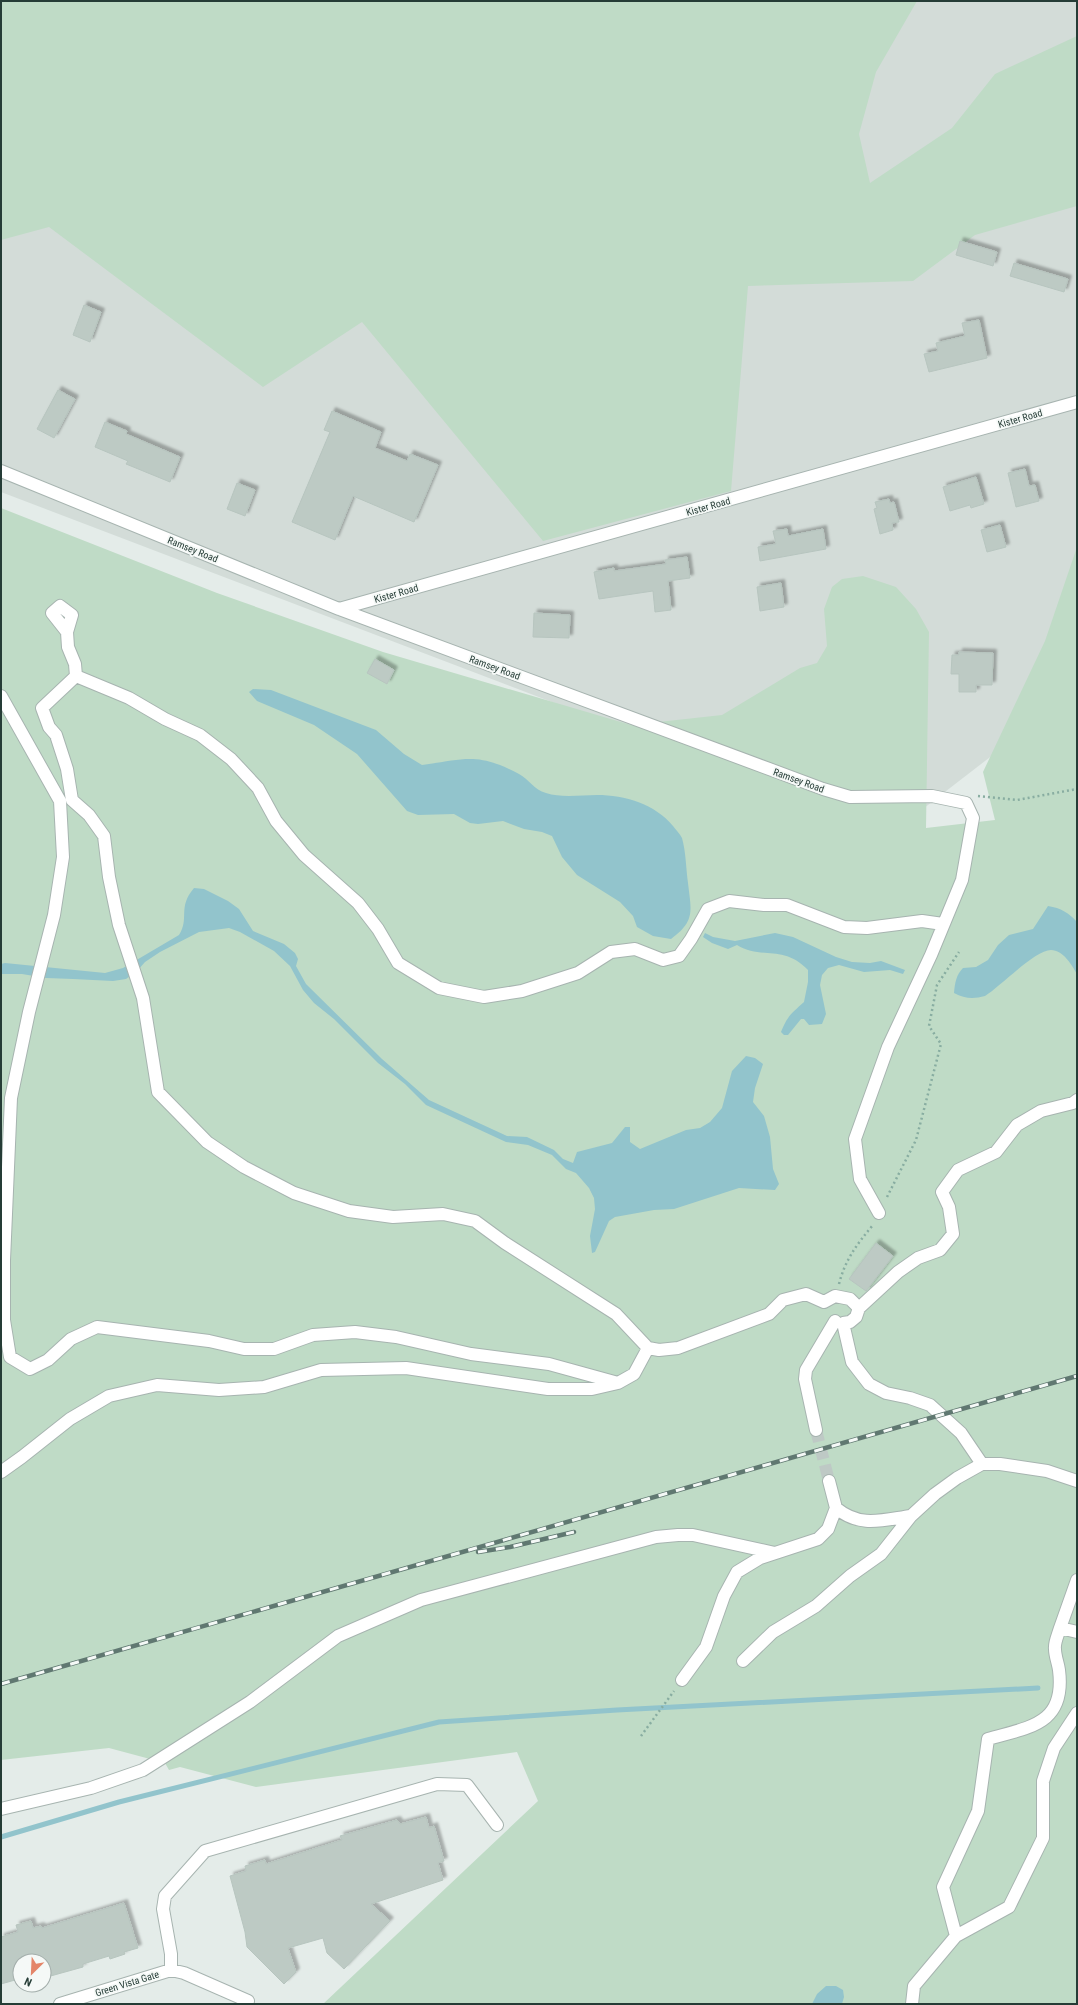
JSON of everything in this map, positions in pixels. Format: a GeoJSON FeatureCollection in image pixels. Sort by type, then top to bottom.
{"type":"FeatureCollection","features":[{"type":"Feature","properties":{"kind":"street","name":"Kister Road"},"geometry":{"type":"LineString","coordinates":[[339,609],[1077,402]]}},
{"type":"Feature","properties":{"kind":"street","name":"Ramsey Road"},"geometry":{"type":"LineString","coordinates":[[1,471],[339,609],[823,789],[850,797],[932,796],[966,803]]}},
{"type":"Feature","properties":{"kind":"street"},"geometry":{"type":"LineString","coordinates":[[66,632],[68,647],[75,664],[76,676]]}},
{"type":"Feature","properties":{"kind":"street"},"geometry":{"type":"LineString","coordinates":[[76,676],[129,698],[165,719],[200,735],[231,759],[258,788],[276,821],[304,855],[358,903],[378,929],[398,963],[439,988],[484,997],[522,991],[578,973],[611,952],[635,949],[663,960],[679,956],[691,939],[708,908],[729,901],[787,905],[844,928],[867,928],[922,921],[943,924]]}},
{"type":"Feature","properties":{"kind":"street"},"geometry":{"type":"LineString","coordinates":[[76,676],[42,708],[49,727],[56,735],[68,769],[72,800],[89,815],[104,836],[109,877],[119,926],[143,998],[158,1092],[207,1142],[244,1167],[294,1193],[349,1211],[393,1217],[443,1214],[476,1221],[505,1243],[616,1314],[648,1348],[659,1350],[678,1348],[769,1314],[783,1300],[806,1294],[824,1302],[835,1296],[850,1299],[859,1308]]}},
{"type":"Feature","properties":{"kind":"street"},"geometry":{"type":"LineString","coordinates":[[1,696],[60,801],[63,858],[54,916],[29,1012],[12,1098],[4,1260],[4,1320],[10,1357],[30,1369],[48,1360],[71,1340],[97,1327],[209,1341],[244,1348],[274,1349],[313,1335],[355,1332],[396,1337],[471,1354],[548,1364],[618,1383]]}},
{"type":"Feature","properties":{"kind":"street"},"geometry":{"type":"LineString","coordinates":[[878,1213],[860,1180],[855,1139],[888,1047],[962,880],[973,818],[966,803]]}},
{"type":"Feature","properties":{"kind":"street"},"geometry":{"type":"LineString","coordinates":[[982,1464],[961,1433],[930,1405],[886,1393],[869,1384],[852,1362],[843,1323],[850,1322],[856,1317],[859,1308],[898,1272],[918,1258],[940,1250],[953,1234],[949,1207],[942,1192],[958,1170],[996,1152],[1017,1125],[1041,1112],[1073,1103],[1077,1100]]}},
{"type":"Feature","properties":{"kind":"street"},"geometry":{"type":"LineString","coordinates":[[816,1430],[805,1379],[806,1370],[835,1321]]}},
{"type":"Feature","properties":{"kind":"street"},"geometry":{"type":"LineString","coordinates":[[1,1472],[70,1419],[109,1396],[158,1385],[219,1390],[264,1387],[321,1370],[406,1368],[548,1389],[592,1389],[618,1383],[634,1374],[648,1348]]}},
{"type":"Feature","properties":{"kind":"street"},"geometry":{"type":"LineString","coordinates":[[743,1661],[772,1632],[816,1606],[850,1576],[881,1554],[911,1516],[935,1494],[957,1478],[982,1464],[1000,1464],[1047,1471],[1077,1481]]}},
{"type":"Feature","properties":{"kind":"street"},"geometry":{"type":"LineString","coordinates":[[682,1680],[706,1647],[724,1596],[737,1572],[749,1564],[775,1553],[818,1539],[828,1529],[836,1508],[829,1481]]}},
{"type":"Feature","properties":{"kind":"street"},"geometry":{"type":"LineString","coordinates":[[836,1508],[855,1520],[866,1522],[911,1516]]}},
{"type":"Feature","properties":{"kind":"street"},"geometry":{"type":"LineString","coordinates":[[1,1809],[91,1788],[143,1770],[250,1702],[338,1636],[421,1600],[656,1537],[693,1535],[775,1553]]}},
{"type":"Feature","properties":{"kind":"street"},"geometry":{"type":"LineString","coordinates":[[956,1936],[943,1887],[978,1811],[988,1739],[1033,1726],[1047,1718],[1058,1702],[1059,1671],[1054,1648],[1077,1580]]}},
{"type":"Feature","properties":{"kind":"street"},"geometry":{"type":"LineString","coordinates":[[1060,1628],[1077,1632]]}},
{"type":"Feature","properties":{"kind":"street"},"geometry":{"type":"LineString","coordinates":[[912,2004],[914,1986],[956,1936],[1009,1907],[1043,1838],[1043,1781],[1054,1748],[1068,1724],[1077,1713]]}},
{"type":"Feature","properties":{"kind":"street"},"geometry":{"type":"LineString","coordinates":[[248,2001],[184,1973],[171,1970],[171,1954],[164,1920],[165,1896],[206,1851],[438,1784],[467,1785],[497,1825]]}},
{"type":"Feature","properties":{"kind":"street","name":"Green Vista Gate"},"geometry":{"type":"LineString","coordinates":[[60,2004],[171,1970]]}},
{"type":"Feature","properties":{"kind":"path"},"geometry":{"type":"LineString","coordinates":[[966,803],[980,795],[1017,800],[1077,789]]}},
{"type":"Feature","properties":{"kind":"path"},"geometry":{"type":"LineString","coordinates":[[835,1296],[843,1267],[853,1249],[874,1224],[878,1213],[916,1140],[941,1044],[929,1026],[937,986],[959,952]]}},
{"type":"Feature","properties":{"kind":"path"},"geometry":{"type":"LineString","coordinates":[[641,1736],[682,1680]]}},
{"type":"Feature","properties":{"kind":"shaded area"},"geometry":{"type":"Polygon","coordinates":[[[1,1],[1077,1],[1077,643],[1042,717],[893,832],[1,492],[1,1]]]}},
{"type":"Feature","properties":{"kind":"green space"},"geometry":{"type":"Polygon","coordinates":[[[1,1],[917,1],[876,72],[859,134],[870,183],[952,128],[995,74],[1077,36],[1077,206],[975,235],[913,281],[748,286],[731,491],[543,541],[362,322],[263,387],[49,227],[1,240],[1,1]]]}},
{"type":"Feature","properties":{"kind":"green space"},"geometry":{"type":"Polygon","coordinates":[[[1,508],[217,593],[383,652],[631,725],[722,715],[800,668],[817,663],[827,646],[824,609],[832,587],[842,579],[863,576],[896,587],[916,609],[929,632],[926,828],[995,820],[983,772],[1045,641],[1077,547],[1077,2004],[323,2004],[538,1801],[517,1752],[256,1787],[180,1767],[169,1770],[165,1763],[109,1748],[1,1760],[1,508]]]}},
{"type":"Feature","properties":{"kind":"water"},"geometry":{"type":"Polygon","coordinates":[[[253,689],[271,690],[376,730],[404,754],[422,765],[461,759],[482,760],[493,762],[519,774],[542,792],[552,795],[608,795],[639,802],[666,818],[682,838],[691,908],[685,926],[671,939],[653,936],[637,927],[633,916],[620,902],[577,875],[562,857],[552,836],[542,832],[524,829],[503,821],[478,824],[470,823],[454,814],[418,815],[407,811],[357,754],[314,725],[257,701],[249,692],[253,689]]]}},
{"type":"Feature","properties":{"kind":"water"},"geometry":{"type":"Polygon","coordinates":[[[194,888],[204,889],[228,901],[239,909],[253,931],[284,944],[295,953],[298,959],[296,966],[306,984],[382,1059],[429,1100],[507,1136],[527,1137],[554,1150],[563,1159],[573,1163],[577,1152],[612,1143],[625,1127],[630,1127],[630,1142],[640,1149],[686,1130],[700,1128],[710,1122],[722,1108],[732,1071],[746,1056],[755,1058],[763,1064],[755,1088],[753,1102],[764,1116],[770,1137],[773,1169],[779,1184],[775,1190],[739,1188],[674,1209],[654,1210],[615,1217],[609,1221],[595,1252],[592,1253],[590,1236],[595,1209],[594,1198],[589,1188],[576,1173],[566,1169],[552,1155],[528,1145],[506,1142],[426,1105],[405,1084],[378,1063],[334,1019],[314,1003],[303,990],[290,966],[274,951],[240,932],[229,928],[199,932],[160,952],[145,962],[137,971],[126,979],[113,981],[46,978],[22,974],[1,974],[1,964],[5,963],[105,973],[123,968],[179,935],[184,923],[186,901],[194,888]]]}},
{"type":"Feature","properties":{"kind":"water"},"geometry":{"type":"Polygon","coordinates":[[[1048,906],[1064,911],[1077,922],[1077,974],[1070,962],[1063,955],[1059,952],[1051,950],[1036,956],[1027,962],[985,996],[970,998],[954,993],[956,979],[963,968],[976,967],[988,960],[998,945],[1009,935],[1033,929],[1048,906]]]}},
{"type":"Feature","properties":{"kind":"water"},"geometry":{"type":"Polygon","coordinates":[[[705,933],[713,937],[735,941],[775,933],[793,937],[836,957],[852,962],[870,963],[881,961],[905,970],[903,974],[890,970],[864,972],[839,965],[828,968],[822,975],[820,985],[826,1014],[822,1024],[809,1025],[804,1019],[801,1019],[788,1035],[784,1035],[781,1032],[788,1018],[804,1002],[808,982],[808,970],[799,962],[790,957],[755,952],[737,945],[728,949],[712,943],[703,937],[705,933]]]}},
{"type":"Feature","properties":{"kind":"water"},"geometry":{"type":"Polygon","coordinates":[[[826,1986],[836,1986],[843,1990],[844,1997],[842,2004],[812,2004],[817,1994],[826,1986]]]}},
{"type":"Feature","properties":{"kind":"building"},"geometry":{"type":"Polygon","coordinates":[[[960,241],[997,252],[993,266],[956,255],[960,241]]]}},
{"type":"Feature","properties":{"kind":"building"},"geometry":{"type":"Polygon","coordinates":[[[1014,263],[1068,279],[1064,292],[1010,276],[1014,263]]]}},
{"type":"Feature","properties":{"kind":"building"},"geometry":{"type":"Polygon","coordinates":[[[84,305],[101,312],[90,342],[73,335],[84,305]]]}},
{"type":"Feature","properties":{"kind":"building"},"geometry":{"type":"Polygon","coordinates":[[[979,320],[987,358],[929,372],[924,354],[938,351],[936,343],[965,336],[962,323],[979,320]]]}},
{"type":"Feature","properties":{"kind":"building"},"geometry":{"type":"Polygon","coordinates":[[[58,390],[75,399],[54,438],[37,429],[58,390]]]}},
{"type":"Feature","properties":{"kind":"building"},"geometry":{"type":"Polygon","coordinates":[[[332,411],[381,432],[375,448],[407,461],[410,454],[438,465],[414,522],[353,496],[335,540],[292,522],[330,432],[324,430],[332,411]]]}},
{"type":"Feature","properties":{"kind":"building"},"geometry":{"type":"Polygon","coordinates":[[[105,422],[127,431],[126,434],[180,457],[170,482],[126,464],[128,461],[95,447],[105,422]]]}},
{"type":"Feature","properties":{"kind":"building"},"geometry":{"type":"Polygon","coordinates":[[[1025,469],[1029,486],[1035,485],[1039,501],[1016,507],[1008,473],[1025,469]]]}},
{"type":"Feature","properties":{"kind":"building"},"geometry":{"type":"Polygon","coordinates":[[[976,477],[984,504],[971,508],[970,505],[950,511],[943,487],[976,477]]]}},
{"type":"Feature","properties":{"kind":"building"},"geometry":{"type":"Polygon","coordinates":[[[237,483],[255,490],[245,516],[227,509],[237,483]]]}},
{"type":"Feature","properties":{"kind":"building"},"geometry":{"type":"Polygon","coordinates":[[[889,499],[890,503],[894,502],[899,522],[892,523],[893,530],[880,534],[874,509],[877,508],[875,502],[889,499]]]}},
{"type":"Feature","properties":{"kind":"building"},"geometry":{"type":"Polygon","coordinates":[[[1000,525],[1006,547],[987,552],[981,530],[1000,525]]]}},
{"type":"Feature","properties":{"kind":"building"},"geometry":{"type":"Polygon","coordinates":[[[787,529],[788,536],[823,529],[826,549],[760,561],[758,547],[776,544],[773,531],[787,529]]]}},
{"type":"Feature","properties":{"kind":"building"},"geometry":{"type":"Polygon","coordinates":[[[687,557],[690,578],[668,581],[671,610],[655,612],[653,591],[599,599],[594,572],[614,568],[614,571],[666,564],[665,560],[687,557]]]}},
{"type":"Feature","properties":{"kind":"building"},"geometry":{"type":"Polygon","coordinates":[[[781,583],[784,607],[760,611],[757,587],[781,583]]]}},
{"type":"Feature","properties":{"kind":"building"},"geometry":{"type":"Polygon","coordinates":[[[534,613],[570,615],[569,638],[533,637],[534,613]]]}},
{"type":"Feature","properties":{"kind":"building"},"geometry":{"type":"Polygon","coordinates":[[[959,652],[993,653],[992,685],[976,685],[976,692],[959,692],[959,674],[951,674],[952,655],[959,655],[959,652]]]}},
{"type":"Feature","properties":{"kind":"building"},"geometry":{"type":"Polygon","coordinates":[[[375,659],[394,670],[387,684],[367,673],[375,659]]]}},
{"type":"Feature","properties":{"kind":"building"},"geometry":{"type":"Polygon","coordinates":[[[876,1243],[893,1256],[866,1291],[849,1279],[876,1243]]]}},
{"type":"Feature","properties":{"kind":"building"},"geometry":{"type":"Polygon","coordinates":[[[426,1817],[429,1828],[434,1826],[444,1861],[438,1863],[443,1880],[371,1904],[390,1921],[344,1969],[327,1953],[323,1938],[288,1948],[296,1972],[284,1984],[247,1947],[245,1932],[230,1876],[246,1871],[245,1866],[265,1860],[266,1864],[342,1840],[340,1836],[397,1820],[400,1824],[426,1817]]]}},
{"type":"Feature","properties":{"kind":"building"},"geometry":{"type":"Polygon","coordinates":[[[124,1903],[138,1948],[124,1952],[125,1954],[110,1959],[109,1956],[83,1964],[83,1967],[52,1976],[52,1953],[12,1953],[12,1981],[1,1984],[1,1937],[18,1932],[16,1925],[31,1921],[33,1928],[41,1926],[42,1928],[124,1903]]]}},
{"type":"Feature","properties":{"kind":"waterway"},"geometry":{"type":"LineString","coordinates":[[1,1837],[119,1802],[439,1722],[617,1710],[1038,1688]]}},
{"type":"Feature","properties":{"kind":"tunnel"},"geometry":{"type":"LineString","coordinates":[[816,1430],[829,1481]]}},
{"type":"Feature","properties":{"kind":"railway"},"geometry":{"type":"LineString","coordinates":[[1,1684],[1077,1376]]}},
{"type":"Feature","properties":{"kind":"railway"},"geometry":{"type":"LineString","coordinates":[[478,1552],[510,1547],[574,1532]]}}]}
